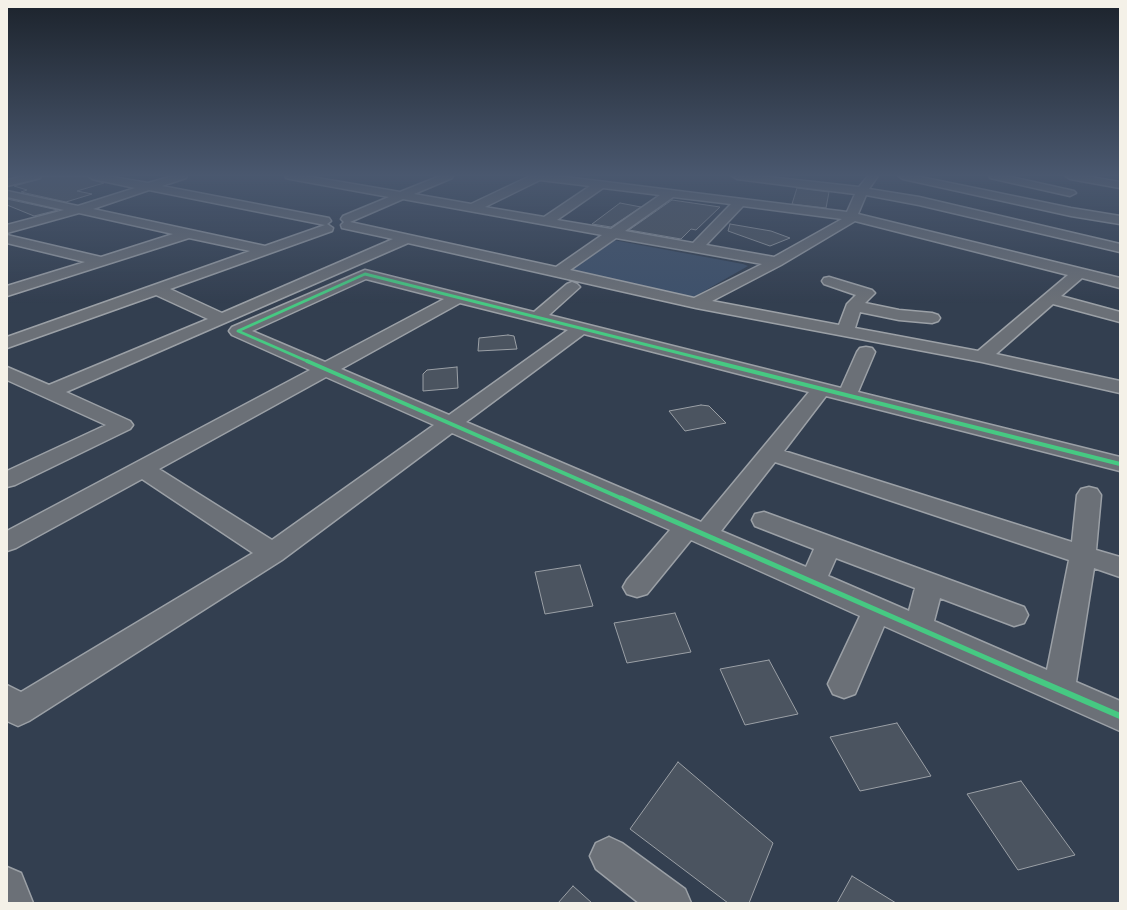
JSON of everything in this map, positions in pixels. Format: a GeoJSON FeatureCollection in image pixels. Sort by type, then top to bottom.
{"type":"FeatureCollection","features":[{"type":"Feature","properties":{"kind":"street"},"geometry":{"type":"LineString","coordinates":[[7,229],[46,218]]}},
{"type":"Feature","properties":{"kind":"street"},"geometry":{"type":"LineString","coordinates":[[117,218],[265,250]]}},
{"type":"Feature","properties":{"kind":"street"},"geometry":{"type":"LineString","coordinates":[[300,218],[326,224]]}},
{"type":"Feature","properties":{"kind":"street"},"geometry":{"type":"LineString","coordinates":[[7,343],[265,250],[326,224],[335,218]]}},
{"type":"Feature","properties":{"kind":"street"},"geometry":{"type":"LineString","coordinates":[[337,218],[407,238],[557,273],[696,303],[982,357],[1120,387]]}},
{"type":"Feature","properties":{"kind":"street"},"geometry":{"type":"LineString","coordinates":[[347,222],[355,218]]}},
{"type":"Feature","properties":{"kind":"street"},"geometry":{"type":"LineString","coordinates":[[532,218],[776,262]]}},
{"type":"Feature","properties":{"kind":"street"},"geometry":{"type":"LineString","coordinates":[[546,221],[550,218]]}},
{"type":"Feature","properties":{"kind":"street"},"geometry":{"type":"LineString","coordinates":[[557,273],[636,218]]}},
{"type":"Feature","properties":{"kind":"street"},"geometry":{"type":"LineString","coordinates":[[696,248],[724,218]]}},
{"type":"Feature","properties":{"kind":"street"},"geometry":{"type":"LineString","coordinates":[[696,303],[776,262],[850,218]]}},
{"type":"Feature","properties":{"kind":"street"},"geometry":{"type":"LineString","coordinates":[[861,218],[1120,283]]}},
{"type":"Feature","properties":{"kind":"street"},"geometry":{"type":"LineString","coordinates":[[994,218],[1120,248]]}},
{"type":"Feature","properties":{"kind":"street"},"geometry":{"type":"LineString","coordinates":[[1044,230],[1061,218]]}},
{"type":"Feature","properties":{"kind":"street"},"geometry":{"type":"LineString","coordinates":[[7,291],[189,234]]}},
{"type":"Feature","properties":{"kind":"street"},"geometry":{"type":"LineString","coordinates":[[50,392],[407,238]]}},
{"type":"Feature","properties":{"kind":"street"},"geometry":{"type":"LineString","coordinates":[[7,240],[102,261]]}},
{"type":"Feature","properties":{"kind":"street"},"geometry":{"type":"LineString","coordinates":[[982,357],[1079,273]]}},
{"type":"Feature","properties":{"kind":"street"},"geometry":{"type":"LineString","coordinates":[[1120,464],[365,274],[238,331],[1120,716]]}},
{"type":"Feature","properties":{"kind":"street"},"geometry":{"type":"LineString","coordinates":[[829,281],[867,293],[857,301],[854,306],[845,331]]}},
{"type":"Feature","properties":{"kind":"street"},"geometry":{"type":"LineString","coordinates":[[538,317],[572,287]]}},
{"type":"Feature","properties":{"kind":"street"},"geometry":{"type":"LineString","coordinates":[[158,289],[222,319]]}},
{"type":"Feature","properties":{"kind":"street"},"geometry":{"type":"LineString","coordinates":[[7,542],[327,370],[459,297]]}},
{"type":"Feature","properties":{"kind":"street"},"geometry":{"type":"LineString","coordinates":[[1050,298],[1120,318]]}},
{"type":"Feature","properties":{"kind":"street"},"geometry":{"type":"LineString","coordinates":[[854,306],[899,315],[932,318]]}},
{"type":"Feature","properties":{"kind":"street"},"geometry":{"type":"LineString","coordinates":[[7,698],[18,711],[273,553],[582,328]]}},
{"type":"Feature","properties":{"kind":"street"},"geometry":{"type":"LineString","coordinates":[[847,396],[866,352]]}},
{"type":"Feature","properties":{"kind":"street"},"geometry":{"type":"LineString","coordinates":[[7,373],[123,425],[7,480]]}},
{"type":"Feature","properties":{"kind":"street"},"geometry":{"type":"LineString","coordinates":[[637,587],[696,531],[769,453],[822,389]]}},
{"type":"Feature","properties":{"kind":"street"},"geometry":{"type":"LineString","coordinates":[[769,453],[1120,567]]}},
{"type":"Feature","properties":{"kind":"street"},"geometry":{"type":"LineString","coordinates":[[142,469],[273,553]]}},
{"type":"Feature","properties":{"kind":"street"},"geometry":{"type":"LineString","coordinates":[[1059,689],[1083,555],[1089,495]]}},
{"type":"Feature","properties":{"kind":"street"},"geometry":{"type":"LineString","coordinates":[[764,520],[1014,615]]}},
{"type":"Feature","properties":{"kind":"street"},"geometry":{"type":"LineString","coordinates":[[812,582],[829,544]]}},
{"type":"Feature","properties":{"kind":"street"},"geometry":{"type":"LineString","coordinates":[[918,628],[930,583]]}},
{"type":"Feature","properties":{"kind":"street"},"geometry":{"type":"LineString","coordinates":[[844,684],[877,610]]}},
{"type":"Feature","properties":{"kind":"street"},"geometry":{"type":"LineString","coordinates":[[609,856],[671,903]]}},
{"type":"Feature","properties":{"kind":"street"},"geometry":{"type":"LineString","coordinates":[[7,887],[13,903]]}},
{"type":"Feature","properties":{"kind":"shaded area"},"geometry":{"type":"Polygon","coordinates":[[[613,240],[748,266],[692,298],[667,291],[658,292],[567,272],[613,240]]]}},
{"type":"Feature","properties":{"kind":"building"},"geometry":{"type":"Polygon","coordinates":[[[599,218],[624,218],[611,227],[592,224],[599,218]]]}},
{"type":"Feature","properties":{"kind":"building"},"geometry":{"type":"Polygon","coordinates":[[[646,218],[708,218],[696,230],[691,229],[681,239],[629,230],[646,218]]]}},
{"type":"Feature","properties":{"kind":"building"},"geometry":{"type":"Polygon","coordinates":[[[730,224],[771,231],[790,238],[770,246],[728,231],[730,224]]]}},
{"type":"Feature","properties":{"kind":"building"},"geometry":{"type":"Polygon","coordinates":[[[508,335],[514,336],[517,349],[478,351],[479,338],[508,335]]]}},
{"type":"Feature","properties":{"kind":"building"},"geometry":{"type":"Polygon","coordinates":[[[457,367],[458,388],[423,391],[423,374],[427,370],[457,367]]]}},
{"type":"Feature","properties":{"kind":"building"},"geometry":{"type":"Polygon","coordinates":[[[701,405],[709,406],[726,423],[685,431],[669,411],[701,405]]]}},
{"type":"Feature","properties":{"kind":"building"},"geometry":{"type":"Polygon","coordinates":[[[580,565],[593,606],[545,614],[535,572],[580,565]]]}},
{"type":"Feature","properties":{"kind":"building"},"geometry":{"type":"Polygon","coordinates":[[[675,613],[691,652],[627,663],[614,623],[675,613]]]}},
{"type":"Feature","properties":{"kind":"building"},"geometry":{"type":"Polygon","coordinates":[[[769,660],[798,714],[745,725],[720,669],[769,660]]]}},
{"type":"Feature","properties":{"kind":"building"},"geometry":{"type":"Polygon","coordinates":[[[897,723],[931,776],[860,791],[830,737],[897,723]]]}},
{"type":"Feature","properties":{"kind":"building"},"geometry":{"type":"Polygon","coordinates":[[[678,762],[773,843],[749,903],[728,903],[630,829],[678,762]]]}},
{"type":"Feature","properties":{"kind":"building"},"geometry":{"type":"Polygon","coordinates":[[[1021,781],[1075,855],[1018,870],[967,794],[1021,781]]]}},
{"type":"Feature","properties":{"kind":"building"},"geometry":{"type":"Polygon","coordinates":[[[852,876],[896,903],[837,903],[852,876]]]}},
{"type":"Feature","properties":{"kind":"building"},"geometry":{"type":"Polygon","coordinates":[[[573,886],[592,903],[558,903],[573,886]]]}},
{"type":"Feature","properties":{"kind":"cycle path"},"geometry":{"type":"LineString","coordinates":[[1120,464],[365,274],[238,331],[1120,716]]}}]}
